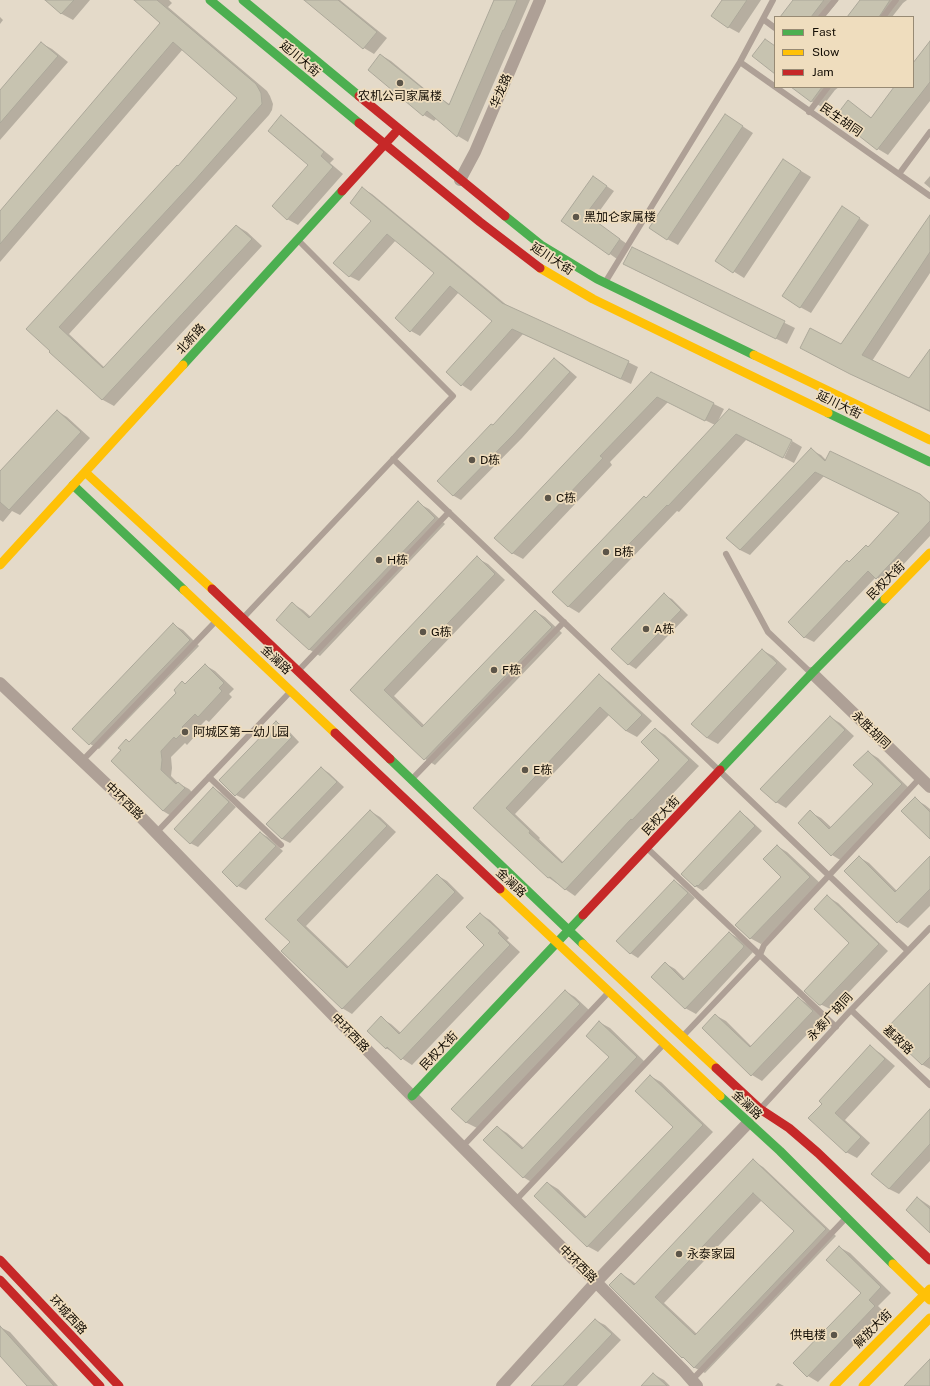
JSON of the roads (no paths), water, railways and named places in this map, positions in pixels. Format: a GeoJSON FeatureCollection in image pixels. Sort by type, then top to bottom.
{"type":"FeatureCollection","features":[{"type":"Feature","properties":{"kind":"street","name":"延川大街"},"geometry":{"type":"LineString","coordinates":[[210,0],[385,145],[537,266],[593,299],[930,462]]}},
{"type":"Feature","properties":{"kind":"street","name":"延川大街"},"geometry":{"type":"LineString","coordinates":[[242,0],[541,245],[605,283],[930,440]]}},
{"type":"Feature","properties":{"kind":"street","name":"华龙路"},"geometry":{"type":"LineString","coordinates":[[460,180],[475,152],[540,0]]}},
{"type":"Feature","properties":{"kind":"street","name":"北新路"},"geometry":{"type":"LineString","coordinates":[[0,565],[399,129]]}},
{"type":"Feature","properties":{"kind":"street","name":"金澜路"},"geometry":{"type":"LineString","coordinates":[[85,472],[243,618],[569,931],[682,1037],[754,1116],[780,1151],[847,1218],[928,1295]]}},
{"type":"Feature","properties":{"kind":"street","name":"金澜路"},"geometry":{"type":"LineString","coordinates":[[73,485],[664,1044],[754,1116],[789,1128],[818,1153],[930,1260]]}},
{"type":"Feature","properties":{"kind":"street","name":"民权大街"},"geometry":{"type":"LineString","coordinates":[[412,1096],[812,674],[930,553]]}},
{"type":"Feature","properties":{"kind":"street","name":"永胜胡同"},"geometry":{"type":"LineString","coordinates":[[812,674],[930,787]]}},
{"type":"Feature","properties":{"kind":"street","name":"中环西路"},"geometry":{"type":"LineString","coordinates":[[0,683],[156,833],[412,1096],[695,1383]]}},
{"type":"Feature","properties":{"kind":"street"},"geometry":{"type":"LineString","coordinates":[[502,1386],[596,1282],[754,1116]]}},
{"type":"Feature","properties":{"kind":"street","name":"环城西路"},"geometry":{"type":"LineString","coordinates":[[0,1260],[119,1386]]}},
{"type":"Feature","properties":{"kind":"street"},"geometry":{"type":"LineString","coordinates":[[0,1280],[100,1386]]}},
{"type":"Feature","properties":{"kind":"street","name":"解放大街"},"geometry":{"type":"LineString","coordinates":[[834,1386],[928,1295]]}},
{"type":"Feature","properties":{"kind":"street"},"geometry":{"type":"LineString","coordinates":[[862,1386],[930,1318]]}},
{"type":"Feature","properties":{"kind":"lane"},"geometry":{"type":"LineString","coordinates":[[605,283],[740,62],[773,0]]}},
{"type":"Feature","properties":{"kind":"lane"},"geometry":{"type":"LineString","coordinates":[[822,16],[835,0]]}},
{"type":"Feature","properties":{"kind":"lane"},"geometry":{"type":"LineString","coordinates":[[884,16],[896,0]]}},
{"type":"Feature","properties":{"kind":"lane"},"geometry":{"type":"LineString","coordinates":[[763,19],[774,27]]}},
{"type":"Feature","properties":{"kind":"lane","name":"民生胡同"},"geometry":{"type":"LineString","coordinates":[[740,62],[774,87]]}},
{"type":"Feature","properties":{"kind":"lane","name":"民生胡同"},"geometry":{"type":"LineString","coordinates":[[776,88],[930,196]]}},
{"type":"Feature","properties":{"kind":"lane"},"geometry":{"type":"LineString","coordinates":[[809,112],[827,88]]}},
{"type":"Feature","properties":{"kind":"lane"},"geometry":{"type":"LineString","coordinates":[[899,174],[930,132]]}},
{"type":"Feature","properties":{"kind":"lane"},"geometry":{"type":"LineString","coordinates":[[243,618],[453,396],[298,240]]}},
{"type":"Feature","properties":{"kind":"lane"},"geometry":{"type":"LineString","coordinates":[[393,459],[908,951]]}},
{"type":"Feature","properties":{"kind":"lane"},"geometry":{"type":"LineString","coordinates":[[298,672],[449,512]]}},
{"type":"Feature","properties":{"kind":"lane"},"geometry":{"type":"LineString","coordinates":[[726,554],[768,632],[812,674]]}},
{"type":"Feature","properties":{"kind":"lane"},"geometry":{"type":"LineString","coordinates":[[82,761],[216,620]]}},
{"type":"Feature","properties":{"kind":"lane"},"geometry":{"type":"LineString","coordinates":[[411,780],[564,622]]}},
{"type":"Feature","properties":{"kind":"lane"},"geometry":{"type":"LineString","coordinates":[[156,833],[291,691]]}},
{"type":"Feature","properties":{"kind":"lane"},"geometry":{"type":"LineString","coordinates":[[209,777],[281,845]]}},
{"type":"Feature","properties":{"kind":"lane"},"geometry":{"type":"LineString","coordinates":[[682,1037],[760,955],[764,945],[920,778]]}},
{"type":"Feature","properties":{"kind":"lane"},"geometry":{"type":"LineString","coordinates":[[647,848],[836,1027]]}},
{"type":"Feature","properties":{"kind":"lane","name":"永泰广胡同"},"geometry":{"type":"LineString","coordinates":[[754,1116],[851,1010],[930,928]]}},
{"type":"Feature","properties":{"kind":"lane"},"geometry":{"type":"LineString","coordinates":[[462,1147],[609,992]]}},
{"type":"Feature","properties":{"kind":"lane","name":"基政路"},"geometry":{"type":"LineString","coordinates":[[851,1010],[930,1085]]}},
{"type":"Feature","properties":{"kind":"lane"},"geometry":{"type":"LineString","coordinates":[[516,1200],[664,1044]]}},
{"type":"Feature","properties":{"kind":"lane"},"geometry":{"type":"LineString","coordinates":[[695,1383],[847,1218]]}},
{"type":"Feature","properties":{"kind":"place","name":"农机公司家属楼"},"geometry":{"type":"Point","coordinates":[400,83]}},
{"type":"Feature","properties":{"kind":"place","name":"黑加仑家属楼"},"geometry":{"type":"Point","coordinates":[576,217]}},
{"type":"Feature","properties":{"kind":"place","name":"D栋"},"geometry":{"type":"Point","coordinates":[472,460]}},
{"type":"Feature","properties":{"kind":"place","name":"C栋"},"geometry":{"type":"Point","coordinates":[548,498]}},
{"type":"Feature","properties":{"kind":"place","name":"B栋"},"geometry":{"type":"Point","coordinates":[606,552]}},
{"type":"Feature","properties":{"kind":"place","name":"H栋"},"geometry":{"type":"Point","coordinates":[379,560]}},
{"type":"Feature","properties":{"kind":"place","name":"A栋"},"geometry":{"type":"Point","coordinates":[646,629]}},
{"type":"Feature","properties":{"kind":"place","name":"G栋"},"geometry":{"type":"Point","coordinates":[423,632]}},
{"type":"Feature","properties":{"kind":"place","name":"F栋"},"geometry":{"type":"Point","coordinates":[494,670]}},
{"type":"Feature","properties":{"kind":"place","name":"阿城区第一幼儿园"},"geometry":{"type":"Point","coordinates":[185,732]}},
{"type":"Feature","properties":{"kind":"place","name":"E栋"},"geometry":{"type":"Point","coordinates":[525,770]}},
{"type":"Feature","properties":{"kind":"place","name":"永泰家园"},"geometry":{"type":"Point","coordinates":[679,1254]}},
{"type":"Feature","properties":{"kind":"place","name":"供电楼"},"geometry":{"type":"Point","coordinates":[834,1335]}}]}
